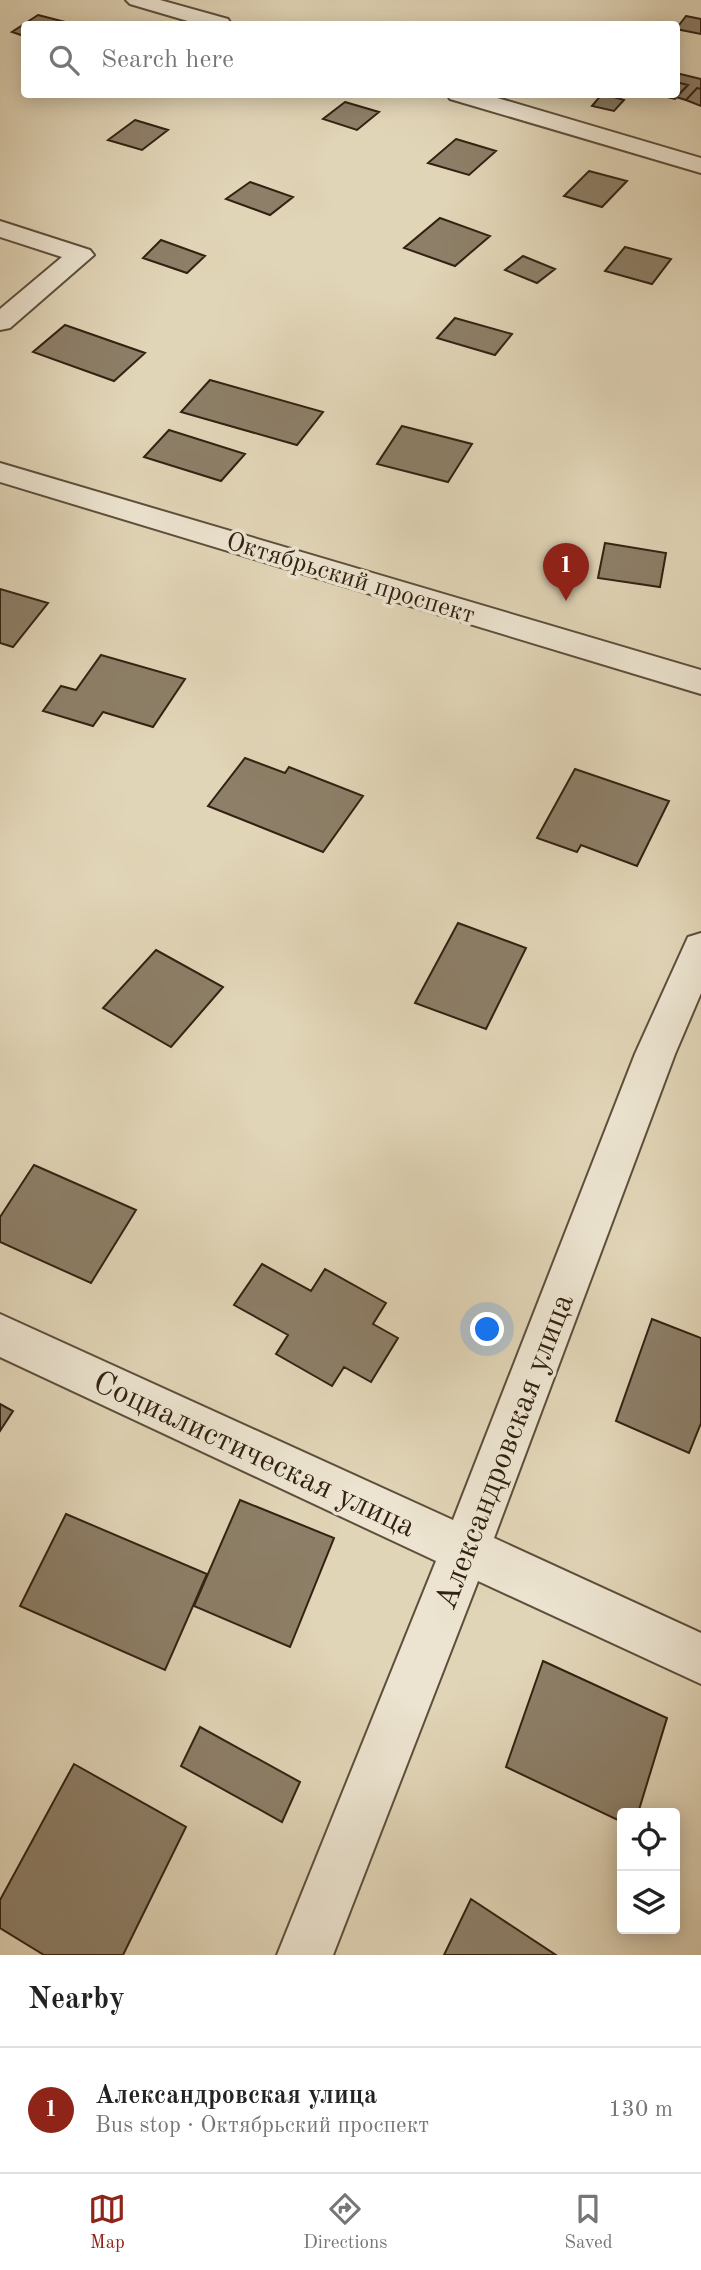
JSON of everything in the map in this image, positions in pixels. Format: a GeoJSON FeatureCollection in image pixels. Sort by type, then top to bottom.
{"type":"FeatureCollection","features":[{"type":"Feature","properties":{"kind":"street"},"geometry":{"type":"LineString","coordinates":[[137,0],[210,21]]}},
{"type":"Feature","properties":{"kind":"street"},"geometry":{"type":"LineString","coordinates":[[472,98],[701,166]]}},
{"type":"Feature","properties":{"kind":"street"},"geometry":{"type":"LineString","coordinates":[[0,229],[81,255],[0,322]]}},
{"type":"Feature","properties":{"kind":"street","name":"Октябрьский проспект"},"geometry":{"type":"LineString","coordinates":[[0,472],[701,682]]}},
{"type":"Feature","properties":{"kind":"street","name":"Александровская улица"},"geometry":{"type":"LineString","coordinates":[[305,1955],[466,1551],[655,1054],[701,948]]}},
{"type":"Feature","properties":{"kind":"street","name":"Социалистическая улица"},"geometry":{"type":"LineString","coordinates":[[0,1335],[701,1658]]}},
{"type":"Feature","properties":{"kind":"building"},"geometry":{"type":"Polygon","coordinates":[[[38,15],[61,21],[29,21],[38,15]]]}},
{"type":"Feature","properties":{"kind":"building"},"geometry":{"type":"Polygon","coordinates":[[[686,16],[701,19],[701,34],[680,30],[680,24],[686,16]]]}},
{"type":"Feature","properties":{"kind":"building"},"geometry":{"type":"Polygon","coordinates":[[[21,26],[21,35],[12,32],[21,26]]]}},
{"type":"Feature","properties":{"kind":"building"},"geometry":{"type":"Polygon","coordinates":[[[680,74],[701,79],[701,89],[697,88],[686,100],[679,98],[680,93],[688,85],[680,83],[680,74]]]}},
{"type":"Feature","properties":{"kind":"building"},"geometry":{"type":"Polygon","coordinates":[[[680,83],[688,85],[680,94],[680,83]]]}},
{"type":"Feature","properties":{"kind":"building"},"geometry":{"type":"Polygon","coordinates":[[[697,88],[701,89],[701,106],[686,100],[697,88]]]}},
{"type":"Feature","properties":{"kind":"building"},"geometry":{"type":"Polygon","coordinates":[[[599,98],[624,100],[614,111],[592,106],[599,98]]]}},
{"type":"Feature","properties":{"kind":"building"},"geometry":{"type":"Polygon","coordinates":[[[345,102],[379,112],[357,130],[323,119],[345,102]]]}},
{"type":"Feature","properties":{"kind":"building"},"geometry":{"type":"Polygon","coordinates":[[[135,120],[168,130],[142,150],[108,140],[135,120]]]}},
{"type":"Feature","properties":{"kind":"building"},"geometry":{"type":"Polygon","coordinates":[[[456,139],[496,151],[469,175],[428,163],[456,139]]]}},
{"type":"Feature","properties":{"kind":"building"},"geometry":{"type":"Polygon","coordinates":[[[589,171],[627,181],[602,207],[564,196],[589,171]]]}},
{"type":"Feature","properties":{"kind":"building"},"geometry":{"type":"Polygon","coordinates":[[[250,182],[293,197],[270,215],[226,199],[250,182]]]}},
{"type":"Feature","properties":{"kind":"building"},"geometry":{"type":"Polygon","coordinates":[[[440,218],[490,236],[455,266],[404,248],[440,218]]]}},
{"type":"Feature","properties":{"kind":"building"},"geometry":{"type":"Polygon","coordinates":[[[161,240],[205,256],[187,273],[143,258],[161,240]]]}},
{"type":"Feature","properties":{"kind":"building"},"geometry":{"type":"Polygon","coordinates":[[[625,247],[671,259],[652,284],[605,271],[625,247]]]}},
{"type":"Feature","properties":{"kind":"building"},"geometry":{"type":"Polygon","coordinates":[[[523,256],[555,269],[537,283],[505,270],[523,256]]]}},
{"type":"Feature","properties":{"kind":"building"},"geometry":{"type":"Polygon","coordinates":[[[455,318],[512,334],[495,355],[437,338],[455,318]]]}},
{"type":"Feature","properties":{"kind":"building"},"geometry":{"type":"Polygon","coordinates":[[[65,325],[145,353],[114,381],[33,352],[65,325]]]}},
{"type":"Feature","properties":{"kind":"building"},"geometry":{"type":"Polygon","coordinates":[[[210,380],[323,412],[297,445],[181,412],[210,380]]]}},
{"type":"Feature","properties":{"kind":"building"},"geometry":{"type":"Polygon","coordinates":[[[402,426],[472,444],[448,482],[377,464],[402,426]]]}},
{"type":"Feature","properties":{"kind":"building"},"geometry":{"type":"Polygon","coordinates":[[[169,430],[245,454],[221,481],[144,457],[169,430]]]}},
{"type":"Feature","properties":{"kind":"building"},"geometry":{"type":"Polygon","coordinates":[[[605,543],[666,553],[660,587],[598,578],[605,543]]]}},
{"type":"Feature","properties":{"kind":"building"},"geometry":{"type":"Polygon","coordinates":[[[0,589],[48,603],[13,647],[0,643],[0,589]]]}},
{"type":"Feature","properties":{"kind":"building"},"geometry":{"type":"Polygon","coordinates":[[[101,655],[185,679],[153,727],[103,712],[93,726],[43,711],[61,686],[76,690],[101,655]]]}},
{"type":"Feature","properties":{"kind":"building"},"geometry":{"type":"Polygon","coordinates":[[[245,758],[285,773],[289,767],[363,796],[323,852],[208,806],[245,758]]]}},
{"type":"Feature","properties":{"kind":"building"},"geometry":{"type":"Polygon","coordinates":[[[575,769],[669,801],[637,866],[581,845],[577,852],[537,838],[575,769]]]}},
{"type":"Feature","properties":{"kind":"building"},"geometry":{"type":"Polygon","coordinates":[[[458,923],[526,948],[486,1029],[415,1003],[458,923]]]}},
{"type":"Feature","properties":{"kind":"building"},"geometry":{"type":"Polygon","coordinates":[[[156,950],[223,987],[171,1047],[103,1008],[156,950]]]}},
{"type":"Feature","properties":{"kind":"building"},"geometry":{"type":"Polygon","coordinates":[[[34,1165],[136,1210],[91,1283],[0,1242],[0,1217],[34,1165]]]}},
{"type":"Feature","properties":{"kind":"building"},"geometry":{"type":"Polygon","coordinates":[[[262,1264],[311,1291],[325,1269],[386,1303],[373,1324],[398,1338],[371,1382],[344,1367],[332,1386],[276,1354],[288,1335],[234,1305],[262,1264]]]}},
{"type":"Feature","properties":{"kind":"building"},"geometry":{"type":"Polygon","coordinates":[[[652,1319],[701,1338],[701,1423],[689,1453],[616,1421],[652,1319]]]}},
{"type":"Feature","properties":{"kind":"building"},"geometry":{"type":"Polygon","coordinates":[[[0,1404],[13,1411],[0,1431],[0,1404]]]}},
{"type":"Feature","properties":{"kind":"building"},"geometry":{"type":"Polygon","coordinates":[[[240,1500],[334,1538],[290,1647],[194,1606],[240,1500]]]}},
{"type":"Feature","properties":{"kind":"building"},"geometry":{"type":"Polygon","coordinates":[[[66,1514],[207,1574],[165,1670],[20,1606],[66,1514]]]}},
{"type":"Feature","properties":{"kind":"building"},"geometry":{"type":"Polygon","coordinates":[[[543,1661],[667,1718],[640,1808],[617,1808],[617,1820],[506,1767],[543,1661]]]}},
{"type":"Feature","properties":{"kind":"building"},"geometry":{"type":"Polygon","coordinates":[[[200,1727],[300,1782],[282,1822],[181,1766],[200,1727]]]}},
{"type":"Feature","properties":{"kind":"building"},"geometry":{"type":"Polygon","coordinates":[[[74,1764],[186,1827],[123,1955],[44,1955],[0,1928],[0,1900],[74,1764]]]}},
{"type":"Feature","properties":{"kind":"building"},"geometry":{"type":"Polygon","coordinates":[[[471,1899],[556,1955],[444,1955],[471,1899]]]}},
{"type":"Feature","properties":{"kind":"place","name":"Александровская улица"},"geometry":{"type":"Point","coordinates":[566,601]}}]}
